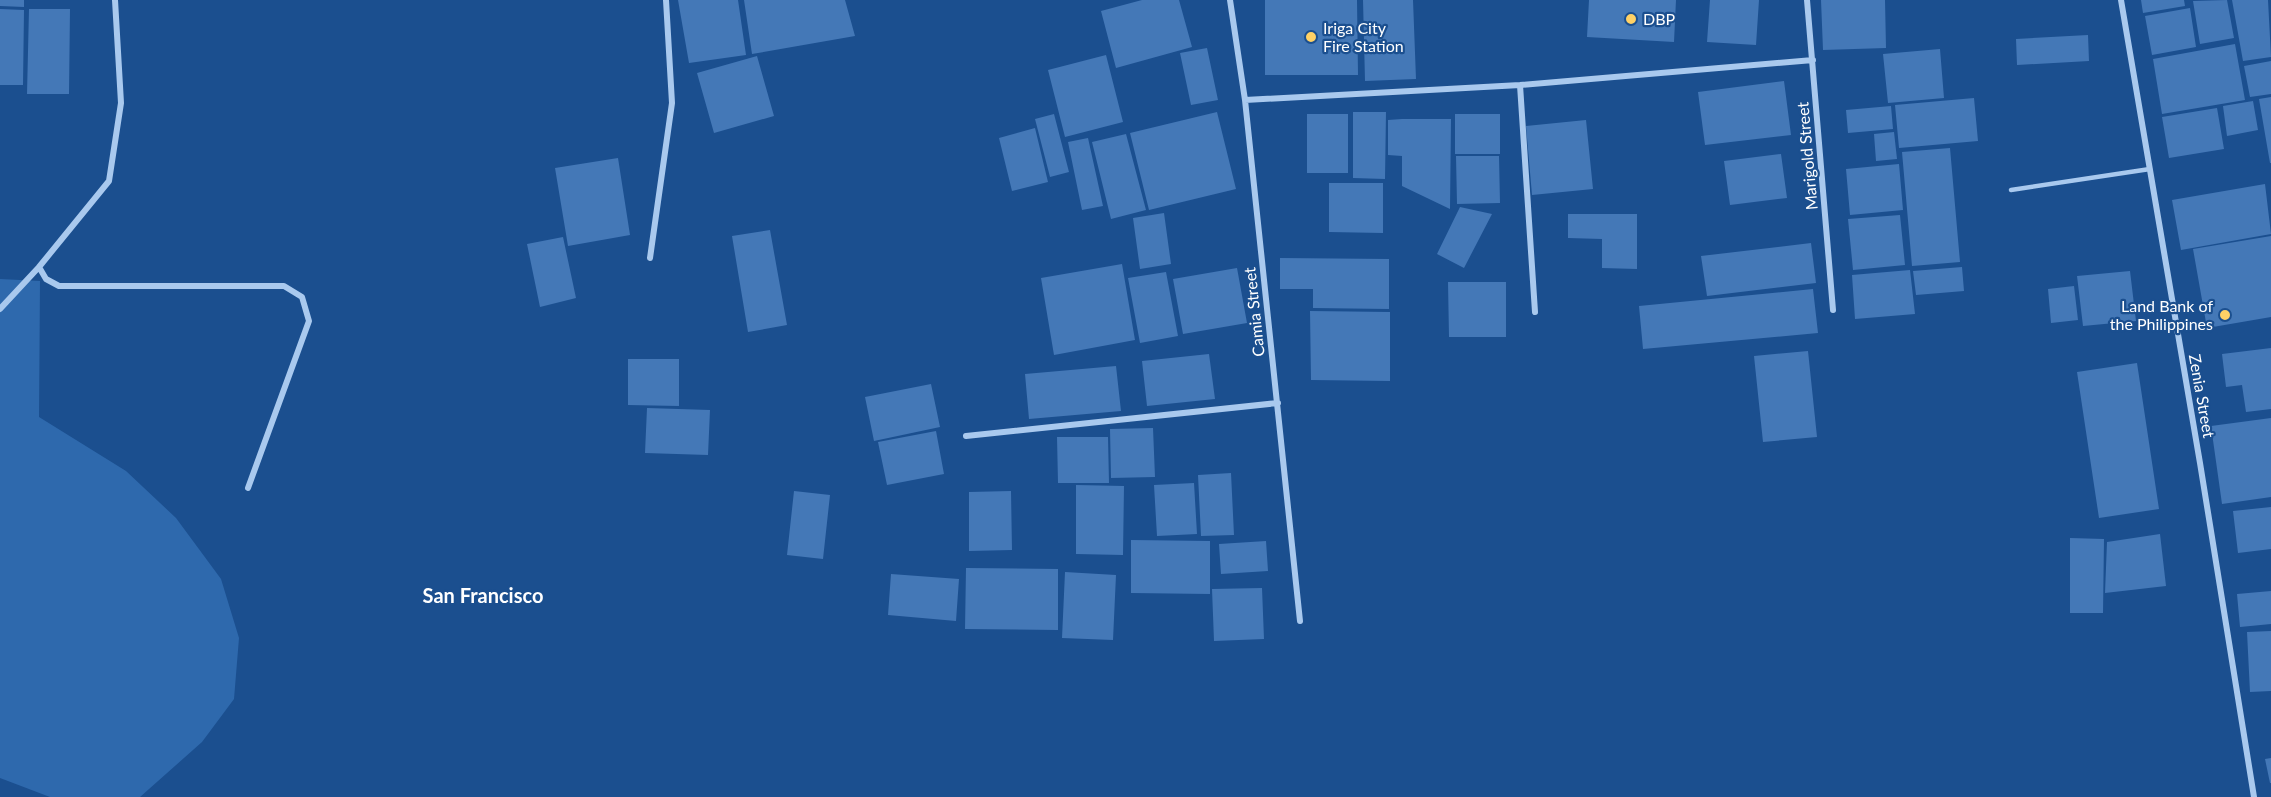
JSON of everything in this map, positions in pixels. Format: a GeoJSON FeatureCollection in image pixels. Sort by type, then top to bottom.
{"type":"FeatureCollection","features":[{"type":"Feature","properties":{"kind":"street"},"geometry":{"type":"LineString","coordinates":[[0,309],[39,267],[109,181],[121,103],[115,0]]}},
{"type":"Feature","properties":{"kind":"street"},"geometry":{"type":"LineString","coordinates":[[650,258],[672,103],[666,0]]}},
{"type":"Feature","properties":{"kind":"street","name":"Camia Street"},"geometry":{"type":"LineString","coordinates":[[1230,0],[1245,100],[1300,621]]}},
{"type":"Feature","properties":{"kind":"street","name":"Marigold Street"},"geometry":{"type":"LineString","coordinates":[[1807,0],[1833,310]]}},
{"type":"Feature","properties":{"kind":"street","name":"Zenia Street"},"geometry":{"type":"LineString","coordinates":[[2121,0],[2254,797]]}},
{"type":"Feature","properties":{"kind":"street"},"geometry":{"type":"LineString","coordinates":[[1245,100],[1521,85],[1813,60]]}},
{"type":"Feature","properties":{"kind":"street"},"geometry":{"type":"LineString","coordinates":[[1521,85],[1535,312]]}},
{"type":"Feature","properties":{"kind":"street"},"geometry":{"type":"LineString","coordinates":[[39,267],[45,279],[59,286],[284,286],[302,297],[309,321],[248,488]]}},
{"type":"Feature","properties":{"kind":"street"},"geometry":{"type":"LineString","coordinates":[[966,436],[1278,403]]}},
{"type":"Feature","properties":{"kind":"lane"},"geometry":{"type":"LineString","coordinates":[[2011,190],[2150,169]]}},
{"type":"Feature","properties":{"kind":"shaded area"},"geometry":{"type":"Polygon","coordinates":[[[0,279],[40,281],[39,417],[126,471],[176,518],[221,579],[239,638],[234,699],[202,742],[140,797],[50,797],[0,778],[0,279]]]}},
{"type":"Feature","properties":{"kind":"building"},"geometry":{"type":"Polygon","coordinates":[[[0,0],[24,0],[24,7],[0,6],[0,0]]]}},
{"type":"Feature","properties":{"kind":"building"},"geometry":{"type":"Polygon","coordinates":[[[678,0],[738,0],[746,55],[689,63],[678,0]]]}},
{"type":"Feature","properties":{"kind":"building"},"geometry":{"type":"Polygon","coordinates":[[[744,0],[845,0],[855,36],[752,54],[744,0]]]}},
{"type":"Feature","properties":{"kind":"building"},"geometry":{"type":"Polygon","coordinates":[[[1142,0],[1179,0],[1192,47],[1116,68],[1101,11],[1142,0]]]}},
{"type":"Feature","properties":{"kind":"building","name":"Iriga City Fire Station"},"geometry":{"type":"Polygon","coordinates":[[[1265,0],[1357,0],[1358,75],[1265,75],[1265,0]]]}},
{"type":"Feature","properties":{"kind":"building"},"geometry":{"type":"Polygon","coordinates":[[[1363,0],[1413,0],[1416,79],[1365,81],[1363,0]]]}},
{"type":"Feature","properties":{"kind":"building","name":"DBP"},"geometry":{"type":"Polygon","coordinates":[[[1589,0],[1676,0],[1674,42],[1587,37],[1589,0]]]}},
{"type":"Feature","properties":{"kind":"building"},"geometry":{"type":"Polygon","coordinates":[[[1710,0],[1759,0],[1756,45],[1707,42],[1710,0]]]}},
{"type":"Feature","properties":{"kind":"building"},"geometry":{"type":"Polygon","coordinates":[[[1821,0],[1885,0],[1886,48],[1823,50],[1821,0]]]}},
{"type":"Feature","properties":{"kind":"building"},"geometry":{"type":"Polygon","coordinates":[[[2141,0],[2184,0],[2185,6],[2143,13],[2141,0]]]}},
{"type":"Feature","properties":{"kind":"building"},"geometry":{"type":"Polygon","coordinates":[[[2227,0],[2234,38],[2200,44],[2193,1],[2227,0]]]}},
{"type":"Feature","properties":{"kind":"building"},"geometry":{"type":"Polygon","coordinates":[[[2232,0],[2268,0],[2271,57],[2243,61],[2232,0]]]}},
{"type":"Feature","properties":{"kind":"building"},"geometry":{"type":"Polygon","coordinates":[[[2190,8],[2196,47],[2152,55],[2145,16],[2190,8]]]}},
{"type":"Feature","properties":{"kind":"building"},"geometry":{"type":"Polygon","coordinates":[[[0,9],[24,10],[23,85],[0,85],[0,9]]]}},
{"type":"Feature","properties":{"kind":"building"},"geometry":{"type":"Polygon","coordinates":[[[29,9],[70,9],[69,94],[27,94],[29,9]]]}},
{"type":"Feature","properties":{"kind":"building"},"geometry":{"type":"Polygon","coordinates":[[[2088,35],[2089,61],[2017,65],[2016,39],[2088,35]]]}},
{"type":"Feature","properties":{"kind":"building"},"geometry":{"type":"Polygon","coordinates":[[[2235,44],[2245,100],[2162,114],[2153,59],[2235,44]]]}},
{"type":"Feature","properties":{"kind":"building"},"geometry":{"type":"Polygon","coordinates":[[[1207,48],[1218,100],[1191,105],[1180,53],[1207,48]]]}},
{"type":"Feature","properties":{"kind":"building"},"geometry":{"type":"Polygon","coordinates":[[[1940,49],[1944,98],[1888,103],[1883,54],[1940,49]]]}},
{"type":"Feature","properties":{"kind":"building"},"geometry":{"type":"Polygon","coordinates":[[[1106,55],[1123,122],[1065,137],[1048,70],[1106,55]]]}},
{"type":"Feature","properties":{"kind":"building"},"geometry":{"type":"Polygon","coordinates":[[[757,56],[774,116],[714,133],[697,73],[757,56]]]}},
{"type":"Feature","properties":{"kind":"building"},"geometry":{"type":"Polygon","coordinates":[[[2271,61],[2271,94],[2250,97],[2244,66],[2271,61]]]}},
{"type":"Feature","properties":{"kind":"building"},"geometry":{"type":"Polygon","coordinates":[[[1784,81],[1791,135],[1705,145],[1698,92],[1784,81]]]}},
{"type":"Feature","properties":{"kind":"building"},"geometry":{"type":"Polygon","coordinates":[[[2271,97],[2271,163],[2270,163],[2259,99],[2271,97]]]}},
{"type":"Feature","properties":{"kind":"building"},"geometry":{"type":"Polygon","coordinates":[[[1974,98],[1978,141],[1899,148],[1895,105],[1974,98]]]}},
{"type":"Feature","properties":{"kind":"building"},"geometry":{"type":"Polygon","coordinates":[[[2253,101],[2258,130],[2227,136],[2223,106],[2253,101]]]}},
{"type":"Feature","properties":{"kind":"building"},"geometry":{"type":"Polygon","coordinates":[[[1891,106],[1893,129],[1848,133],[1846,110],[1891,106]]]}},
{"type":"Feature","properties":{"kind":"building"},"geometry":{"type":"Polygon","coordinates":[[[2217,108],[2224,149],[2169,158],[2162,117],[2217,108]]]}},
{"type":"Feature","properties":{"kind":"building"},"geometry":{"type":"Polygon","coordinates":[[[1217,112],[1236,189],[1149,210],[1130,133],[1217,112]]]}},
{"type":"Feature","properties":{"kind":"building"},"geometry":{"type":"Polygon","coordinates":[[[1353,112],[1386,112],[1385,179],[1353,178],[1353,112]]]}},
{"type":"Feature","properties":{"kind":"building"},"geometry":{"type":"Polygon","coordinates":[[[1054,114],[1069,172],[1050,177],[1035,119],[1054,114]]]}},
{"type":"Feature","properties":{"kind":"building"},"geometry":{"type":"Polygon","coordinates":[[[1307,114],[1348,114],[1348,173],[1307,173],[1307,114]]]}},
{"type":"Feature","properties":{"kind":"building"},"geometry":{"type":"Polygon","coordinates":[[[1455,114],[1500,114],[1500,154],[1455,154],[1455,114]]]}},
{"type":"Feature","properties":{"kind":"building"},"geometry":{"type":"Polygon","coordinates":[[[1451,119],[1450,209],[1402,186],[1402,156],[1388,155],[1388,120],[1451,119]]]}},
{"type":"Feature","properties":{"kind":"building"},"geometry":{"type":"Polygon","coordinates":[[[1586,120],[1593,189],[1532,195],[1526,126],[1586,120]]]}},
{"type":"Feature","properties":{"kind":"building"},"geometry":{"type":"Polygon","coordinates":[[[1035,128],[1048,182],[1012,191],[999,138],[1035,128]]]}},
{"type":"Feature","properties":{"kind":"building"},"geometry":{"type":"Polygon","coordinates":[[[1894,132],[1897,159],[1876,161],[1874,134],[1894,132]]]}},
{"type":"Feature","properties":{"kind":"building"},"geometry":{"type":"Polygon","coordinates":[[[1126,134],[1146,210],[1111,219],[1092,142],[1126,134]]]}},
{"type":"Feature","properties":{"kind":"building"},"geometry":{"type":"Polygon","coordinates":[[[1088,138],[1103,206],[1082,210],[1068,142],[1088,138]]]}},
{"type":"Feature","properties":{"kind":"building"},"geometry":{"type":"Polygon","coordinates":[[[1950,148],[1960,262],[1912,266],[1902,152],[1950,148]]]}},
{"type":"Feature","properties":{"kind":"building"},"geometry":{"type":"Polygon","coordinates":[[[1781,154],[1787,198],[1730,205],[1724,161],[1781,154]]]}},
{"type":"Feature","properties":{"kind":"building"},"geometry":{"type":"Polygon","coordinates":[[[1456,156],[1499,156],[1500,203],[1457,204],[1456,156]]]}},
{"type":"Feature","properties":{"kind":"building"},"geometry":{"type":"Polygon","coordinates":[[[618,158],[630,235],[568,246],[555,168],[618,158]]]}},
{"type":"Feature","properties":{"kind":"building"},"geometry":{"type":"Polygon","coordinates":[[[1899,164],[1903,210],[1850,215],[1846,169],[1899,164]]]}},
{"type":"Feature","properties":{"kind":"building"},"geometry":{"type":"Polygon","coordinates":[[[1329,183],[1383,183],[1383,233],[1329,232],[1329,183]]]}},
{"type":"Feature","properties":{"kind":"building"},"geometry":{"type":"Polygon","coordinates":[[[2265,184],[2271,234],[2181,250],[2172,200],[2265,184]]]}},
{"type":"Feature","properties":{"kind":"building"},"geometry":{"type":"Polygon","coordinates":[[[1460,207],[1492,214],[1464,268],[1437,254],[1460,207]]]}},
{"type":"Feature","properties":{"kind":"building"},"geometry":{"type":"Polygon","coordinates":[[[1164,213],[1171,264],[1140,269],[1133,218],[1164,213]]]}},
{"type":"Feature","properties":{"kind":"building"},"geometry":{"type":"Polygon","coordinates":[[[1568,214],[1637,214],[1637,269],[1602,268],[1602,239],[1568,238],[1568,214]]]}},
{"type":"Feature","properties":{"kind":"building"},"geometry":{"type":"Polygon","coordinates":[[[1900,215],[1905,265],[1853,270],[1848,219],[1900,215]]]}},
{"type":"Feature","properties":{"kind":"building"},"geometry":{"type":"Polygon","coordinates":[[[770,230],[787,325],[748,332],[732,236],[770,230]]]}},
{"type":"Feature","properties":{"kind":"building"},"geometry":{"type":"Polygon","coordinates":[[[2271,236],[2271,317],[2207,328],[2193,249],[2271,236]]]}},
{"type":"Feature","properties":{"kind":"building"},"geometry":{"type":"Polygon","coordinates":[[[563,237],[576,298],[540,307],[527,244],[563,237]]]}},
{"type":"Feature","properties":{"kind":"building"},"geometry":{"type":"Polygon","coordinates":[[[1811,243],[1816,283],[1707,296],[1701,256],[1811,243]]]}},
{"type":"Feature","properties":{"kind":"building"},"geometry":{"type":"Polygon","coordinates":[[[1280,258],[1389,259],[1389,309],[1313,308],[1313,289],[1280,289],[1280,258]]]}},
{"type":"Feature","properties":{"kind":"building"},"geometry":{"type":"Polygon","coordinates":[[[1122,264],[1135,340],[1054,355],[1041,278],[1122,264]]]}},
{"type":"Feature","properties":{"kind":"building"},"geometry":{"type":"Polygon","coordinates":[[[1962,267],[1964,291],[1916,295],[1913,271],[1962,267]]]}},
{"type":"Feature","properties":{"kind":"building"},"geometry":{"type":"Polygon","coordinates":[[[1237,268],[1247,323],[1183,334],[1173,279],[1237,268]]]}},
{"type":"Feature","properties":{"kind":"building"},"geometry":{"type":"Polygon","coordinates":[[[1910,270],[1915,314],[1855,319],[1852,275],[1910,270]]]}},
{"type":"Feature","properties":{"kind":"building"},"geometry":{"type":"Polygon","coordinates":[[[2130,271],[2136,321],[2083,326],[2077,276],[2130,271]]]}},
{"type":"Feature","properties":{"kind":"building"},"geometry":{"type":"Polygon","coordinates":[[[1166,272],[1178,336],[1140,343],[1128,278],[1166,272]]]}},
{"type":"Feature","properties":{"kind":"building"},"geometry":{"type":"Polygon","coordinates":[[[1448,282],[1506,282],[1506,337],[1449,337],[1448,282]]]}},
{"type":"Feature","properties":{"kind":"building"},"geometry":{"type":"Polygon","coordinates":[[[2074,286],[2078,320],[2051,323],[2048,289],[2074,286]]]}},
{"type":"Feature","properties":{"kind":"building"},"geometry":{"type":"Polygon","coordinates":[[[1813,289],[1818,333],[1643,349],[1639,306],[1813,289]]]}},
{"type":"Feature","properties":{"kind":"building"},"geometry":{"type":"Polygon","coordinates":[[[1310,311],[1390,312],[1390,381],[1311,380],[1310,311]]]}},
{"type":"Feature","properties":{"kind":"building"},"geometry":{"type":"Polygon","coordinates":[[[2271,348],[2271,409],[2246,412],[2242,385],[2226,387],[2222,354],[2271,348]]]}},
{"type":"Feature","properties":{"kind":"building"},"geometry":{"type":"Polygon","coordinates":[[[1808,351],[1817,437],[1763,442],[1754,356],[1808,351]]]}},
{"type":"Feature","properties":{"kind":"building"},"geometry":{"type":"Polygon","coordinates":[[[1209,354],[1215,399],[1147,406],[1142,361],[1209,354]]]}},
{"type":"Feature","properties":{"kind":"building"},"geometry":{"type":"Polygon","coordinates":[[[628,359],[679,359],[679,406],[628,405],[628,359]]]}},
{"type":"Feature","properties":{"kind":"building"},"geometry":{"type":"Polygon","coordinates":[[[2137,363],[2159,509],[2099,518],[2077,372],[2137,363]]]}},
{"type":"Feature","properties":{"kind":"building"},"geometry":{"type":"Polygon","coordinates":[[[1116,366],[1121,411],[1029,419],[1025,374],[1116,366]]]}},
{"type":"Feature","properties":{"kind":"building"},"geometry":{"type":"Polygon","coordinates":[[[931,384],[940,427],[874,441],[865,397],[931,384]]]}},
{"type":"Feature","properties":{"kind":"building"},"geometry":{"type":"Polygon","coordinates":[[[647,408],[710,410],[708,455],[645,453],[647,408]]]}},
{"type":"Feature","properties":{"kind":"building"},"geometry":{"type":"Polygon","coordinates":[[[2271,418],[2271,497],[2222,504],[2211,426],[2271,418]]]}},
{"type":"Feature","properties":{"kind":"building"},"geometry":{"type":"Polygon","coordinates":[[[1153,428],[1155,477],[1111,478],[1110,429],[1153,428]]]}},
{"type":"Feature","properties":{"kind":"building"},"geometry":{"type":"Polygon","coordinates":[[[936,431],[944,474],[887,485],[878,442],[936,431]]]}},
{"type":"Feature","properties":{"kind":"building"},"geometry":{"type":"Polygon","coordinates":[[[1057,437],[1108,437],[1109,483],[1058,483],[1057,437]]]}},
{"type":"Feature","properties":{"kind":"building"},"geometry":{"type":"Polygon","coordinates":[[[1231,473],[1234,535],[1201,536],[1198,475],[1231,473]]]}},
{"type":"Feature","properties":{"kind":"building"},"geometry":{"type":"Polygon","coordinates":[[[1194,483],[1197,534],[1157,536],[1154,485],[1194,483]]]}},
{"type":"Feature","properties":{"kind":"building"},"geometry":{"type":"Polygon","coordinates":[[[1076,485],[1124,486],[1123,555],[1076,554],[1076,485]]]}},
{"type":"Feature","properties":{"kind":"building"},"geometry":{"type":"Polygon","coordinates":[[[794,491],[830,495],[823,559],[787,555],[794,491]]]}},
{"type":"Feature","properties":{"kind":"building"},"geometry":{"type":"Polygon","coordinates":[[[1011,491],[1012,550],[969,551],[969,492],[1011,491]]]}},
{"type":"Feature","properties":{"kind":"building"},"geometry":{"type":"Polygon","coordinates":[[[2271,507],[2271,549],[2238,553],[2233,511],[2271,507]]]}},
{"type":"Feature","properties":{"kind":"building"},"geometry":{"type":"Polygon","coordinates":[[[2160,534],[2166,586],[2105,593],[2107,542],[2160,534]]]}},
{"type":"Feature","properties":{"kind":"building"},"geometry":{"type":"Polygon","coordinates":[[[2070,538],[2104,539],[2103,613],[2070,613],[2070,538]]]}},
{"type":"Feature","properties":{"kind":"building"},"geometry":{"type":"Polygon","coordinates":[[[1131,540],[1210,541],[1210,594],[1131,593],[1131,540]]]}},
{"type":"Feature","properties":{"kind":"building"},"geometry":{"type":"Polygon","coordinates":[[[1266,541],[1268,571],[1221,574],[1219,544],[1266,541]]]}},
{"type":"Feature","properties":{"kind":"building"},"geometry":{"type":"Polygon","coordinates":[[[966,568],[1058,569],[1058,630],[965,629],[966,568]]]}},
{"type":"Feature","properties":{"kind":"building"},"geometry":{"type":"Polygon","coordinates":[[[1065,572],[1116,575],[1113,640],[1062,638],[1065,572]]]}},
{"type":"Feature","properties":{"kind":"building"},"geometry":{"type":"Polygon","coordinates":[[[891,574],[959,579],[956,621],[888,615],[891,574]]]}},
{"type":"Feature","properties":{"kind":"building"},"geometry":{"type":"Polygon","coordinates":[[[1262,588],[1264,639],[1214,641],[1212,589],[1262,588]]]}},
{"type":"Feature","properties":{"kind":"building"},"geometry":{"type":"Polygon","coordinates":[[[2271,591],[2271,624],[2240,627],[2237,594],[2271,591]]]}},
{"type":"Feature","properties":{"kind":"building"},"geometry":{"type":"Polygon","coordinates":[[[2271,631],[2271,691],[2250,692],[2247,632],[2271,631]]]}},
{"type":"Feature","properties":{"kind":"building"},"geometry":{"type":"Polygon","coordinates":[[[2271,758],[2271,783],[2270,783],[2265,759],[2271,758]]]}},
{"type":"Feature","properties":{"kind":"place","name":"DBP"},"geometry":{"type":"Point","coordinates":[1631,19]}},
{"type":"Feature","properties":{"kind":"place","name":"Iriga City Fire Station"},"geometry":{"type":"Point","coordinates":[1311,37]}},
{"type":"Feature","properties":{"kind":"place","name":"Land Bank of the Philippines"},"geometry":{"type":"Point","coordinates":[2225,315]}},
{"type":"Feature","properties":{"kind":"district","name":"San Francisco"},"geometry":{"type":"Point","coordinates":[483,596]}}]}
